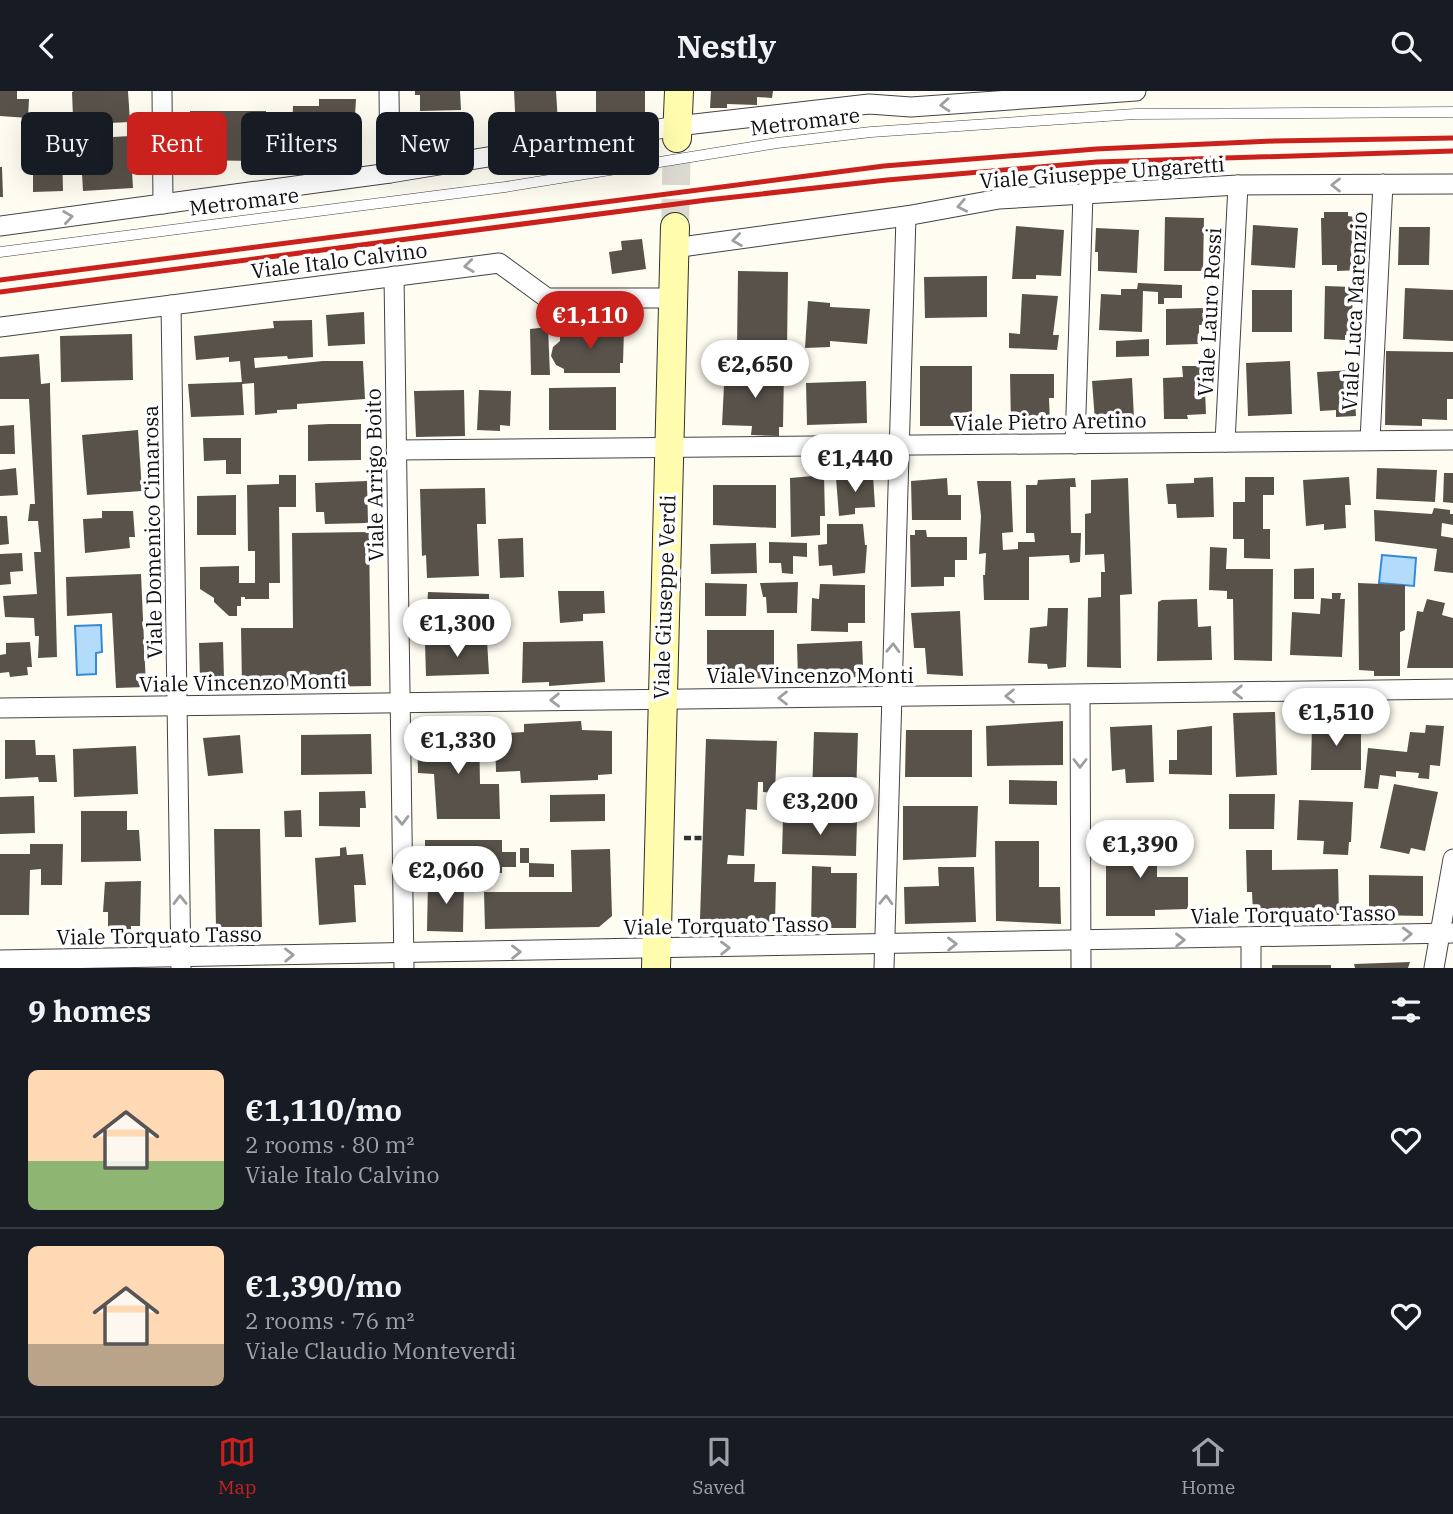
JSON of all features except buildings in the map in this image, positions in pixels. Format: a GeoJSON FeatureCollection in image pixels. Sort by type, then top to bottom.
{"type":"FeatureCollection","features":[{"type":"Feature","properties":{"kind":"street"},"geometry":{"type":"LineString","coordinates":[[162,91],[163,204]]}},
{"type":"Feature","properties":{"kind":"street"},"geometry":{"type":"LineString","coordinates":[[388,91],[389,112]]}},
{"type":"Feature","properties":{"kind":"street"},"geometry":{"type":"LineString","coordinates":[[677,132],[678,91]]}},
{"type":"Feature","properties":{"kind":"street"},"geometry":{"type":"LineString","coordinates":[[474,161],[911,99],[1136,91]]}},
{"type":"Feature","properties":{"kind":"street"},"geometry":{"type":"LineString","coordinates":[[0,226],[376,175]]}},
{"type":"Feature","properties":{"kind":"street","name":"Viale Luca Marenzio"},"geometry":{"type":"LineString","coordinates":[[1370,440],[1383,184]]}},
{"type":"Feature","properties":{"kind":"street","name":"Viale Giuseppe Ungaretti"},"geometry":{"type":"LineString","coordinates":[[675,237],[906,216],[999,199],[1083,193],[1238,185],[1453,184]]}},
{"type":"Feature","properties":{"kind":"street","name":"Viale Lauro Rossi"},"geometry":{"type":"LineString","coordinates":[[1225,442],[1238,185]]}},
{"type":"Feature","properties":{"kind":"street"},"geometry":{"type":"LineString","coordinates":[[1075,444],[1083,193]]}},
{"type":"Feature","properties":{"kind":"street"},"geometry":{"type":"LineString","coordinates":[[884,968],[906,216]]}},
{"type":"Feature","properties":{"kind":"street","name":"Viale Giuseppe Verdi"},"geometry":{"type":"LineString","coordinates":[[656,959],[675,237]]}},
{"type":"Feature","properties":{"kind":"street","name":"Viale Italo Calvino"},"geometry":{"type":"LineString","coordinates":[[0,327],[499,263],[547,298],[673,298]]}},
{"type":"Feature","properties":{"kind":"street","name":"Viale Arrigo Boito"},"geometry":{"type":"LineString","coordinates":[[394,276],[404,961]]}},
{"type":"Feature","properties":{"kind":"street","name":"Viale Domenico Cimarosa"},"geometry":{"type":"LineString","coordinates":[[172,305],[181,963]]}},
{"type":"Feature","properties":{"kind":"street","name":"Viale Pietro Aretino"},"geometry":{"type":"LineString","coordinates":[[396,450],[1453,440]]}},
{"type":"Feature","properties":{"kind":"street","name":"Viale Vincenzo Monti"},"geometry":{"type":"LineString","coordinates":[[0,708],[1453,689]]}},
{"type":"Feature","properties":{"kind":"street"},"geometry":{"type":"LineString","coordinates":[[1080,695],[1081,968]]}},
{"type":"Feature","properties":{"kind":"street"},"geometry":{"type":"LineString","coordinates":[[1434,968],[1447,933],[1453,859]]}},
{"type":"Feature","properties":{"kind":"street","name":"Viale Torquato Tasso"},"geometry":{"type":"LineString","coordinates":[[0,960],[181,963],[656,959],[885,945],[1447,933]]}},
{"type":"Feature","properties":{"kind":"street"},"geometry":{"type":"LineString","coordinates":[[1251,939],[1251,968]]}},
{"type":"Feature","properties":{"kind":"lane","name":"Metromare"},"geometry":{"type":"LineString","coordinates":[[0,252],[505,187],[776,143],[872,132],[1135,114],[1453,112]]}},
{"type":"Feature","properties":{"kind":"water"},"geometry":{"type":"Polygon","coordinates":[[[1382,555],[1416,558],[1414,586],[1379,583],[1382,555]]]}},
{"type":"Feature","properties":{"kind":"water"},"geometry":{"type":"Polygon","coordinates":[[[101,625],[102,652],[96,653],[96,674],[77,675],[75,626],[101,625]]]}},
{"type":"Feature","properties":{"kind":"tunnel"},"geometry":{"type":"LineString","coordinates":[[675,227],[677,138]]}},
{"type":"Feature","properties":{"kind":"railway"},"geometry":{"type":"LineString","coordinates":[[0,280],[884,166],[1096,149],[1274,141],[1453,138]]}},
{"type":"Feature","properties":{"kind":"railway"},"geometry":{"type":"LineString","coordinates":[[0,292],[707,200],[887,180],[1097,162],[1453,151]]}}]}
